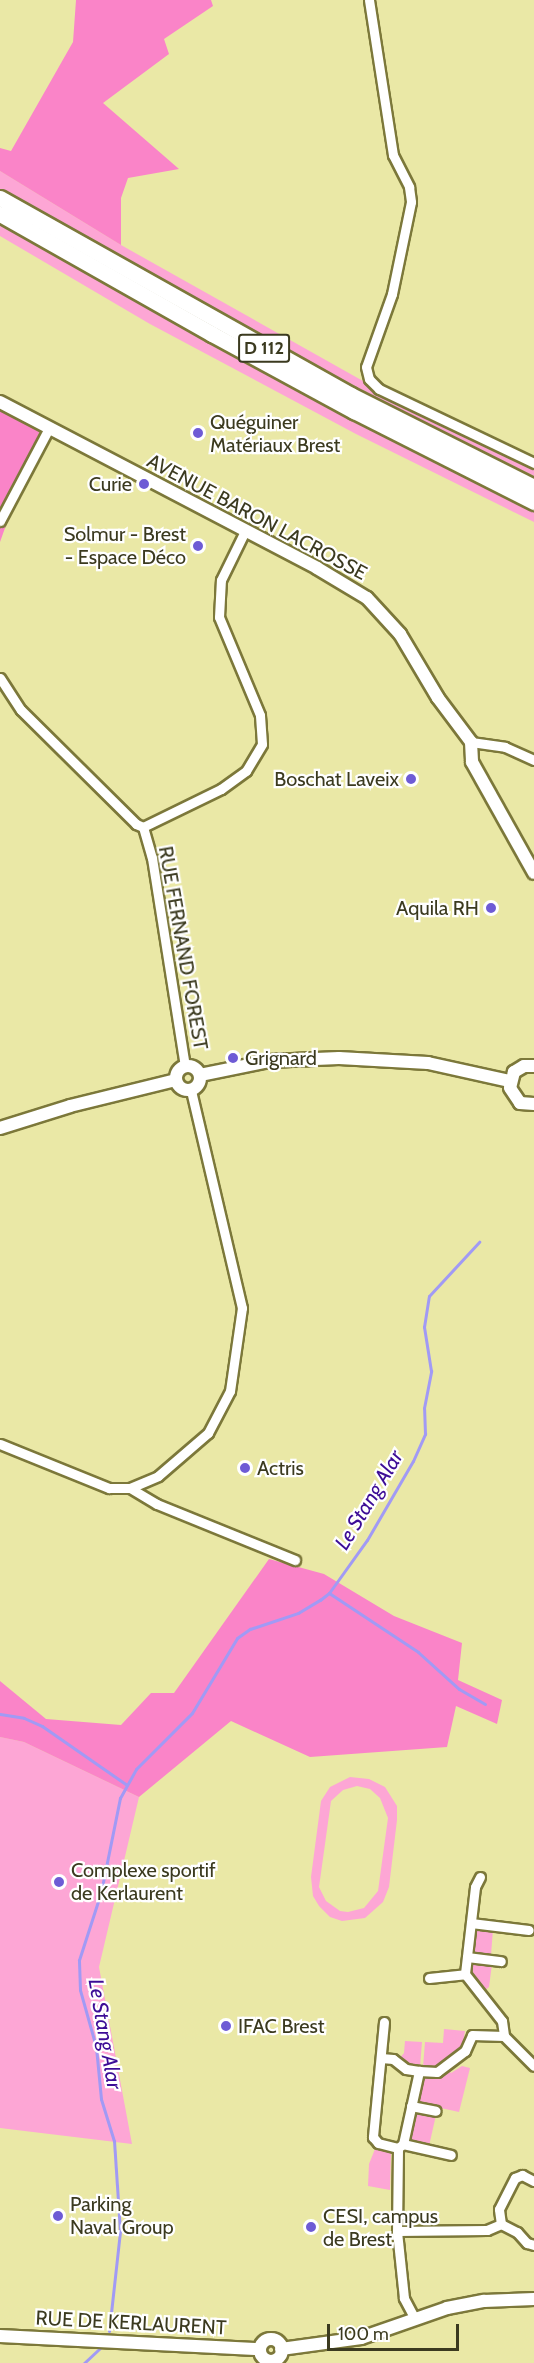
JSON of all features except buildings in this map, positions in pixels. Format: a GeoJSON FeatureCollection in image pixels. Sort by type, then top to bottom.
{"type":"FeatureCollection","features":[{"type":"Feature","properties":{"kind":"highway","name":"D 112"},"geometry":{"type":"LineString","coordinates":[[0,198],[351,395],[534,487]]}},
{"type":"Feature","properties":{"kind":"highway","name":"D 112"},"geometry":{"type":"LineString","coordinates":[[0,214],[212,334],[375,422],[534,502]]}},
{"type":"Feature","properties":{"kind":"street"},"geometry":{"type":"LineString","coordinates":[[369,0],[393,155],[409,187],[411,202],[392,294],[366,367],[369,380],[379,389],[534,463]]}},
{"type":"Feature","properties":{"kind":"street","name":"AVENUE BARON LACROSSE"},"geometry":{"type":"LineString","coordinates":[[0,402],[346,585],[379,609],[400,634],[438,698],[471,742],[472,762],[534,873]]}},
{"type":"Feature","properties":{"kind":"street"},"geometry":{"type":"LineString","coordinates":[[0,521],[49,428]]}},
{"type":"Feature","properties":{"kind":"street"},"geometry":{"type":"LineString","coordinates":[[143,827],[221,789],[246,771],[262,744],[260,715],[219,617],[221,579],[246,531]]}},
{"type":"Feature","properties":{"kind":"street","name":"RUE FERNAND FOREST"},"geometry":{"type":"LineString","coordinates":[[0,678],[21,710],[143,827],[152,858],[185,1066]]}},
{"type":"Feature","properties":{"kind":"street"},"geometry":{"type":"LineString","coordinates":[[471,742],[505,747],[534,760]]}},
{"type":"Feature","properties":{"kind":"street"},"geometry":{"type":"LineString","coordinates":[[200,1074],[269,1062],[339,1058],[428,1063],[510,1081]]}},
{"type":"Feature","properties":{"kind":"street"},"geometry":{"type":"LineString","coordinates":[[185,1066],[196,1069],[200,1074],[198,1086],[190,1090],[179,1087],[176,1080],[177,1072],[185,1066]]}},
{"type":"Feature","properties":{"kind":"street"},"geometry":{"type":"LineString","coordinates":[[534,1066],[519,1068],[510,1081],[510,1088],[515,1099],[526,1104],[534,1104]]}},
{"type":"Feature","properties":{"kind":"street"},"geometry":{"type":"LineString","coordinates":[[0,1128],[70,1106],[176,1080]]}},
{"type":"Feature","properties":{"kind":"street"},"geometry":{"type":"LineString","coordinates":[[0,1444],[109,1488],[130,1488],[158,1476],[208,1433],[230,1391],[242,1308],[190,1090]]}},
{"type":"Feature","properties":{"kind":"street"},"geometry":{"type":"LineString","coordinates":[[130,1488],[157,1504],[295,1560]]}},
{"type":"Feature","properties":{"kind":"street"},"geometry":{"type":"LineString","coordinates":[[480,1877],[475,1887],[465,1974],[502,2021],[504,2036],[534,2066]]}},
{"type":"Feature","properties":{"kind":"street"},"geometry":{"type":"LineString","coordinates":[[471,1923],[529,1930]]}},
{"type":"Feature","properties":{"kind":"street"},"geometry":{"type":"LineString","coordinates":[[467,1957],[501,1961]]}},
{"type":"Feature","properties":{"kind":"street"},"geometry":{"type":"LineString","coordinates":[[429,1978],[465,1974]]}},
{"type":"Feature","properties":{"kind":"street"},"geometry":{"type":"LineString","coordinates":[[384,2022],[373,2137],[378,2143],[451,2155]]}},
{"type":"Feature","properties":{"kind":"street"},"geometry":{"type":"LineString","coordinates":[[381,2058],[393,2059],[406,2069],[437,2072],[465,2051],[472,2035],[504,2036]]}},
{"type":"Feature","properties":{"kind":"street"},"geometry":{"type":"LineString","coordinates":[[415,2319],[404,2298],[397,2231],[401,2146],[419,2071]]}},
{"type":"Feature","properties":{"kind":"street"},"geometry":{"type":"LineString","coordinates":[[411,2106],[436,2111]]}},
{"type":"Feature","properties":{"kind":"street"},"geometry":{"type":"LineString","coordinates":[[501,2224],[499,2209],[515,2178],[522,2175],[534,2181]]}},
{"type":"Feature","properties":{"kind":"street"},"geometry":{"type":"LineString","coordinates":[[397,2231],[487,2230],[501,2224],[517,2232],[526,2243],[534,2245]]}},
{"type":"Feature","properties":{"kind":"street"},"geometry":{"type":"LineString","coordinates":[[281,2349],[361,2338],[447,2308],[484,2301],[534,2299]]}},
{"type":"Feature","properties":{"kind":"street","name":"RUE DE KERLAURENT"},"geometry":{"type":"LineString","coordinates":[[0,2336],[260,2349]]}},
{"type":"Feature","properties":{"kind":"street"},"geometry":{"type":"LineString","coordinates":[[272,2339],[278,2342],[281,2349],[278,2358],[271,2362],[264,2359],[260,2349],[262,2343],[272,2339]]}},
{"type":"Feature","properties":{"kind":"shaded area"},"geometry":{"type":"Polygon","coordinates":[[[76,0],[211,0],[213,6],[164,39],[169,54],[103,103],[179,169],[128,178],[121,198],[121,245],[0,171],[0,148],[11,151],[73,42],[76,0]]]}},
{"type":"Feature","properties":{"kind":"shaded area"},"geometry":{"type":"Polygon","coordinates":[[[0,171],[121,245],[388,397],[534,468],[534,476],[400,410],[192,299],[0,189],[0,171]]]}},
{"type":"Feature","properties":{"kind":"shaded area"},"geometry":{"type":"Polygon","coordinates":[[[0,224],[295,390],[534,510],[534,522],[356,434],[150,324],[0,236],[0,224]]]}},
{"type":"Feature","properties":{"kind":"shaded area"},"geometry":{"type":"Polygon","coordinates":[[[0,408],[40,430],[0,542],[0,408]]]}},
{"type":"Feature","properties":{"kind":"shaded area"},"geometry":{"type":"Polygon","coordinates":[[[269,1559],[324,1574],[394,1616],[462,1643],[458,1680],[502,1700],[497,1724],[456,1706],[447,1747],[310,1757],[231,1721],[139,1797],[24,1742],[0,1737],[0,1681],[46,1719],[121,1725],[151,1693],[174,1693],[269,1559]]]}},
{"type":"Feature","properties":{"kind":"shaded area","name":"Complexe sportif de Kerlaurent"},"geometry":{"type":"Polygon","coordinates":[[[0,1737],[24,1742],[139,1797],[99,1967],[132,2144],[0,2128],[0,1737]]]}},
{"type":"Feature","properties":{"kind":"shaded area"},"geometry":{"type":"Polygon","coordinates":[[[350,1777],[369,1779],[385,1787],[397,1806],[389,1887],[383,1902],[365,1918],[342,1921],[330,1917],[313,1896],[311,1877],[321,1801],[330,1787],[350,1777]],[[357,1786],[343,1790],[331,1801],[319,1887],[326,1901],[340,1911],[348,1912],[364,1908],[378,1891],[388,1818],[380,1798],[370,1789],[357,1786]]]}},
{"type":"Feature","properties":{"kind":"shaded area"},"geometry":{"type":"Polygon","coordinates":[[[479,1927],[493,1929],[491,1955],[473,1953],[471,1950],[474,1932],[479,1927]]]}},
{"type":"Feature","properties":{"kind":"shaded area"},"geometry":{"type":"Polygon","coordinates":[[[473,1961],[492,1964],[489,1987],[484,1991],[469,1971],[473,1961]]]}},
{"type":"Feature","properties":{"kind":"shaded area"},"geometry":{"type":"Polygon","coordinates":[[[444,2029],[465,2031],[462,2048],[435,2068],[423,2067],[425,2042],[443,2043],[444,2029]]]}},
{"type":"Feature","properties":{"kind":"shaded area"},"geometry":{"type":"Polygon","coordinates":[[[405,2041],[422,2042],[420,2067],[407,2066],[399,2059],[404,2053],[405,2041]]]}},
{"type":"Feature","properties":{"kind":"shaded area"},"geometry":{"type":"Polygon","coordinates":[[[462,2066],[470,2068],[459,2112],[418,2103],[416,2100],[421,2078],[447,2068],[451,2073],[462,2066]]]}},
{"type":"Feature","properties":{"kind":"shaded area"},"geometry":{"type":"Polygon","coordinates":[[[417,2111],[436,2115],[429,2146],[410,2142],[408,2138],[414,2113],[417,2111]]]}},
{"type":"Feature","properties":{"kind":"shaded area"},"geometry":{"type":"Polygon","coordinates":[[[375,2149],[391,2152],[390,2190],[368,2186],[369,2164],[375,2149]]]}},
{"type":"Feature","properties":{"kind":"waterway","name":"Le Stang Alar"},"geometry":{"type":"LineString","coordinates":[[109,2331],[120,2231],[114,2141],[101,2099],[96,2047],[80,1990],[79,1960],[101,1892],[120,1798],[136,1769],[192,1713],[237,1638],[250,1629],[298,1613],[320,1600],[329,1593],[367,1540],[413,1461],[425,1434],[424,1408],[431,1371],[424,1327],[429,1296],[479,1242]]}},
{"type":"Feature","properties":{"kind":"waterway"},"geometry":{"type":"LineString","coordinates":[[329,1593],[418,1652],[459,1689],[485,1704]]}},
{"type":"Feature","properties":{"kind":"waterway"},"geometry":{"type":"LineString","coordinates":[[0,1714],[24,1718],[42,1726],[127,1785]]}},
{"type":"Feature","properties":{"kind":"waterway","name":"Le Stang Alar"},"geometry":{"type":"LineString","coordinates":[[84,2363],[103,2345]]}},
{"type":"Feature","properties":{"kind":"place","name":"Quéguiner Matériaux Brest"},"geometry":{"type":"Point","coordinates":[198,433]}},
{"type":"Feature","properties":{"kind":"place","name":"Curie"},"geometry":{"type":"Point","coordinates":[144,484]}},
{"type":"Feature","properties":{"kind":"place","name":"Solmur - Brest - Espace Déco"},"geometry":{"type":"Point","coordinates":[198,546]}},
{"type":"Feature","properties":{"kind":"place","name":"Boschat Laveix"},"geometry":{"type":"Point","coordinates":[411,779]}},
{"type":"Feature","properties":{"kind":"place","name":"Aquila RH"},"geometry":{"type":"Point","coordinates":[491,908]}},
{"type":"Feature","properties":{"kind":"place","name":"Grignard"},"geometry":{"type":"Point","coordinates":[233,1058]}},
{"type":"Feature","properties":{"kind":"place","name":"Actris"},"geometry":{"type":"Point","coordinates":[245,1468]}},
{"type":"Feature","properties":{"kind":"place","name":"Complexe sportif de Kerlaurent"},"geometry":{"type":"Point","coordinates":[59,1882]}},
{"type":"Feature","properties":{"kind":"place","name":"IFAC Brest"},"geometry":{"type":"Point","coordinates":[226,2026]}},
{"type":"Feature","properties":{"kind":"place","name":"Parking Naval Group"},"geometry":{"type":"Point","coordinates":[58,2216]}},
{"type":"Feature","properties":{"kind":"place","name":"CESI, campus de Brest"},"geometry":{"type":"Point","coordinates":[311,2227]}}]}
